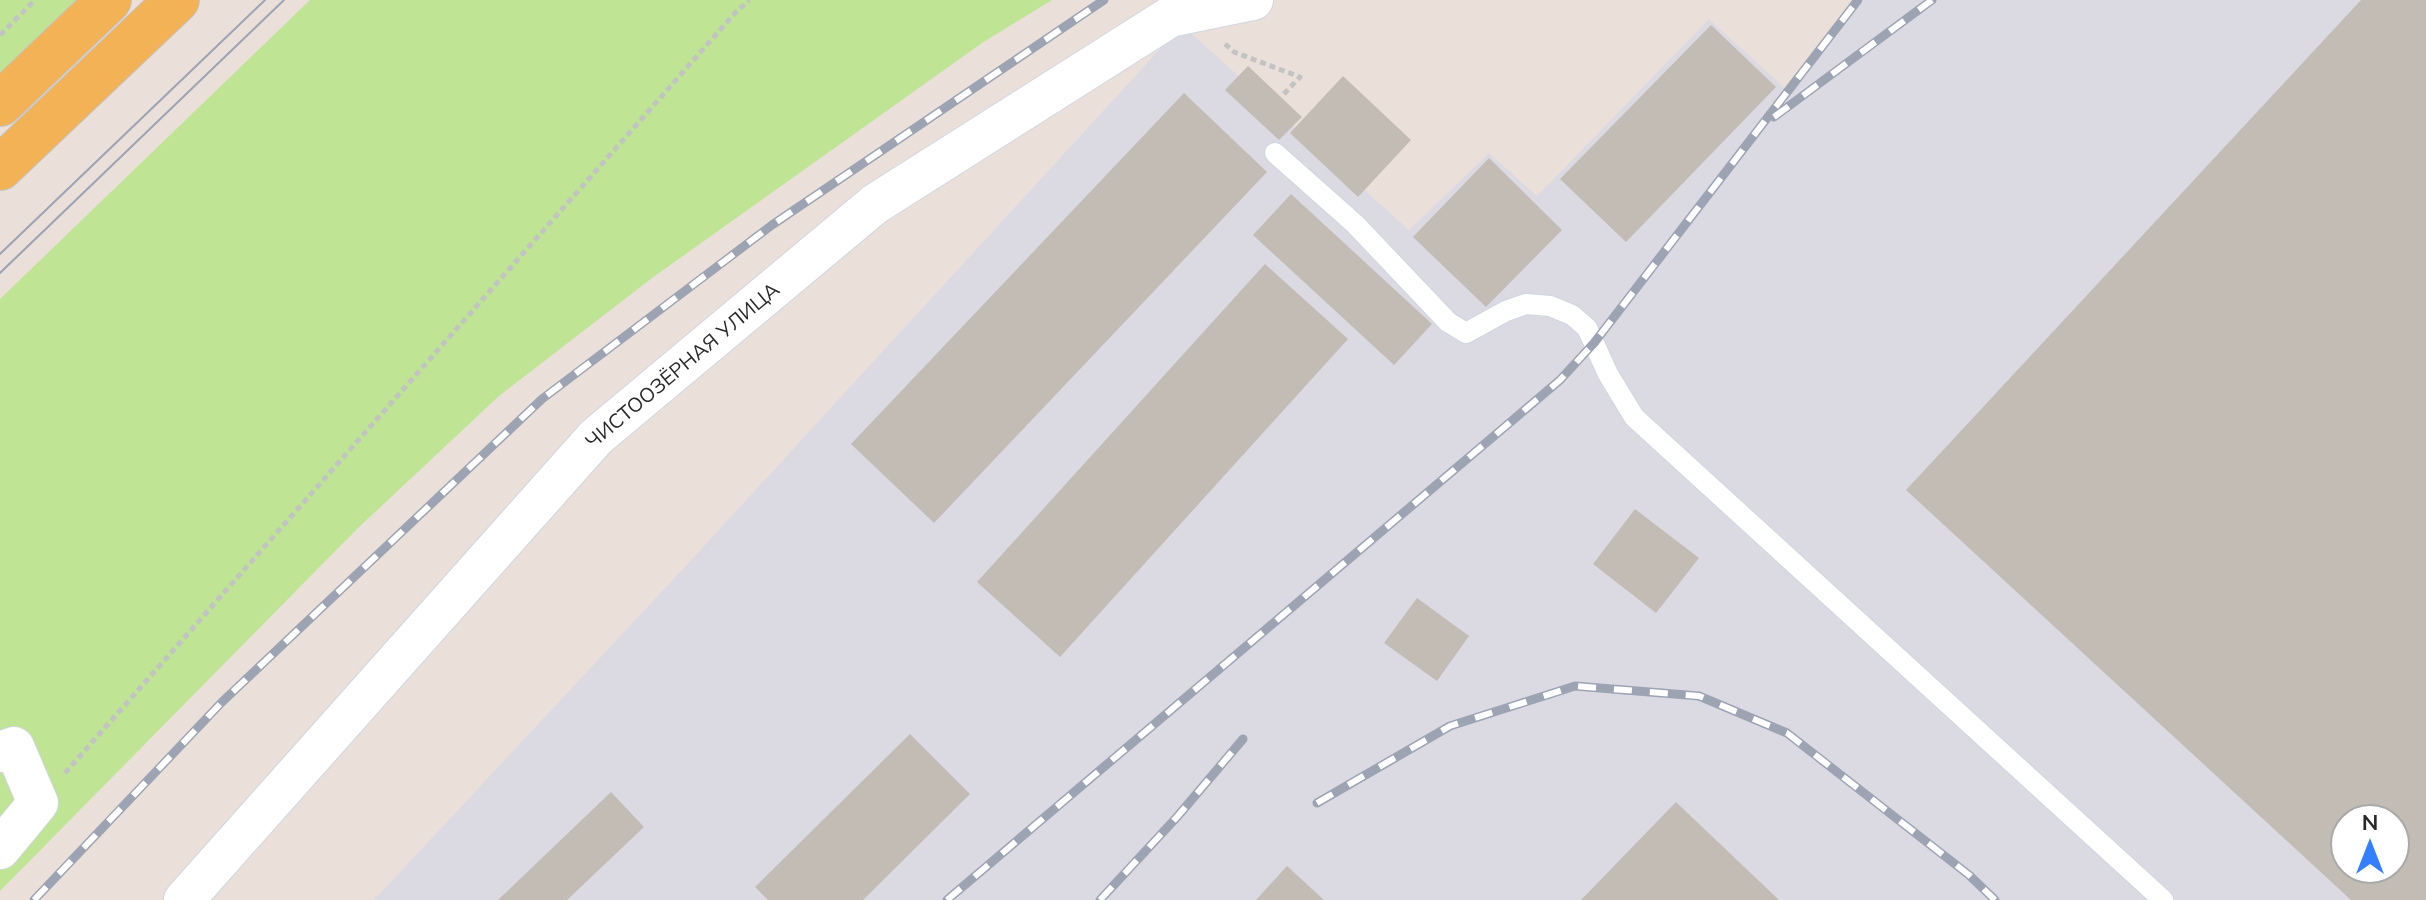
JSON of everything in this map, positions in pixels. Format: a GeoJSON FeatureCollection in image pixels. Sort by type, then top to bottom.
{"type":"FeatureCollection","features":[{"type":"Feature","properties":{"kind":"main road"},"geometry":{"type":"LineString","coordinates":[[0,104],[109,0]]}},
{"type":"Feature","properties":{"kind":"main road"},"geometry":{"type":"LineString","coordinates":[[0,168],[177,0]]}},
{"type":"Feature","properties":{"kind":"street","name":"ЧИСТООЗЁРНАЯ УЛИЦА"},"geometry":{"type":"LineString","coordinates":[[184,900],[596,437],[875,204],[1170,17],[1253,0]]}},
{"type":"Feature","properties":{"kind":"street"},"geometry":{"type":"LineString","coordinates":[[0,752],[14,747],[38,803],[0,849]]}},
{"type":"Feature","properties":{"kind":"lane"},"geometry":{"type":"LineString","coordinates":[[1275,153],[1355,224],[1439,313],[1466,333],[1506,311],[1526,304],[1550,306],[1572,315],[1587,328],[1608,374],[1634,417],[2163,900]]}},
{"type":"Feature","properties":{"kind":"path"},"geometry":{"type":"LineString","coordinates":[[0,35],[35,0]]}},
{"type":"Feature","properties":{"kind":"path"},"geometry":{"type":"LineString","coordinates":[[38,803],[749,0]]}},
{"type":"Feature","properties":{"kind":"path"},"geometry":{"type":"LineString","coordinates":[[1191,13],[1234,52],[1300,77],[1281,97]]}},
{"type":"Feature","properties":{"kind":"shaded area"},"geometry":{"type":"Polygon","coordinates":[[[1864,0],[2426,0],[2426,900],[374,900],[1182,25],[1409,230],[1489,153],[1537,196],[1709,19],[1786,89],[1864,0]]]}},
{"type":"Feature","properties":{"kind":"green space"},"geometry":{"type":"Polygon","coordinates":[[[0,0],[76,0],[0,73],[0,0]]]}},
{"type":"Feature","properties":{"kind":"green space"},"geometry":{"type":"Polygon","coordinates":[[[310,0],[1052,0],[982,43],[652,278],[499,396],[358,528],[0,891],[0,299],[310,0]]]}},
{"type":"Feature","properties":{"kind":"building"},"geometry":{"type":"Polygon","coordinates":[[[2361,0],[2426,0],[2426,900],[2351,900],[2334,884],[2410,884],[2410,804],[2330,804],[2330,881],[1906,490],[2361,0]]]}},
{"type":"Feature","properties":{"kind":"building"},"geometry":{"type":"Polygon","coordinates":[[[1711,25],[1776,87],[1626,242],[1560,179],[1711,25]]]}},
{"type":"Feature","properties":{"kind":"building"},"geometry":{"type":"Polygon","coordinates":[[[1248,66],[1302,117],[1279,140],[1225,90],[1248,66]]]}},
{"type":"Feature","properties":{"kind":"building"},"geometry":{"type":"Polygon","coordinates":[[[1343,76],[1411,140],[1358,197],[1290,133],[1343,76]]]}},
{"type":"Feature","properties":{"kind":"building"},"geometry":{"type":"Polygon","coordinates":[[[1184,93],[1267,172],[934,523],[851,444],[1184,93]]]}},
{"type":"Feature","properties":{"kind":"building"},"geometry":{"type":"Polygon","coordinates":[[[1489,158],[1562,230],[1486,307],[1413,237],[1489,158]]]}},
{"type":"Feature","properties":{"kind":"building"},"geometry":{"type":"Polygon","coordinates":[[[1291,194],[1432,324],[1394,365],[1253,235],[1291,194]]]}},
{"type":"Feature","properties":{"kind":"building"},"geometry":{"type":"Polygon","coordinates":[[[1265,264],[1348,339],[1060,657],[977,582],[1265,264]]]}},
{"type":"Feature","properties":{"kind":"building"},"geometry":{"type":"Polygon","coordinates":[[[1635,509],[1699,558],[1656,613],[1593,564],[1635,509]]]}},
{"type":"Feature","properties":{"kind":"building"},"geometry":{"type":"Polygon","coordinates":[[[1417,598],[1469,636],[1437,681],[1384,643],[1417,598]]]}},
{"type":"Feature","properties":{"kind":"building"},"geometry":{"type":"Polygon","coordinates":[[[910,734],[970,794],[863,900],[768,900],[755,887],[910,734]]]}},
{"type":"Feature","properties":{"kind":"building"},"geometry":{"type":"Polygon","coordinates":[[[611,792],[644,827],[567,900],[498,900],[611,792]]]}},
{"type":"Feature","properties":{"kind":"building"},"geometry":{"type":"Polygon","coordinates":[[[1676,802],[1779,900],[1581,900],[1676,802]]]}},
{"type":"Feature","properties":{"kind":"building"},"geometry":{"type":"Polygon","coordinates":[[[1287,866],[1324,900],[1256,900],[1287,866]]]}},
{"type":"Feature","properties":{"kind":"tram line"},"geometry":{"type":"LineString","coordinates":[[0,254],[265,0]]}},
{"type":"Feature","properties":{"kind":"tram line"},"geometry":{"type":"LineString","coordinates":[[0,273],[284,0]]}},
{"type":"Feature","properties":{"kind":"railway"},"geometry":{"type":"LineString","coordinates":[[34,900],[222,702],[542,399],[772,225],[1104,0]]}},
{"type":"Feature","properties":{"kind":"railway"},"geometry":{"type":"LineString","coordinates":[[947,900],[1560,380],[1594,343],[1858,0]]}},
{"type":"Feature","properties":{"kind":"railway"},"geometry":{"type":"LineString","coordinates":[[1774,117],[1932,0]]}},
{"type":"Feature","properties":{"kind":"railway"},"geometry":{"type":"LineString","coordinates":[[1317,803],[1450,726],[1575,686],[1699,696],[1787,733],[1969,875],[1995,900]]}},
{"type":"Feature","properties":{"kind":"railway"},"geometry":{"type":"LineString","coordinates":[[1100,900],[1177,817],[1243,739]]}}]}
